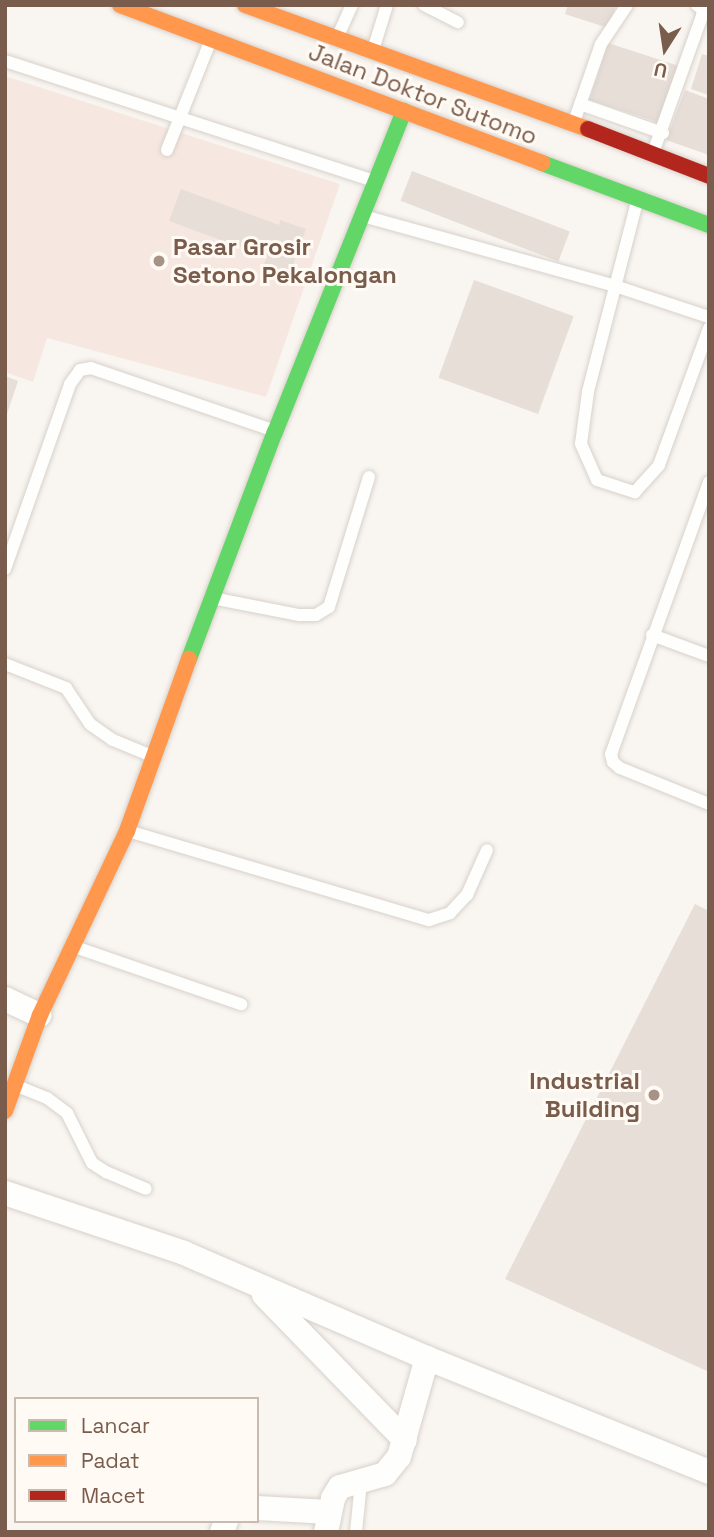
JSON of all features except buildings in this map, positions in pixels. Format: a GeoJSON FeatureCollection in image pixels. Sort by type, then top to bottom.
{"type":"FeatureCollection","features":[{"type":"Feature","properties":{"kind":"main road","name":"Jalan Doktor Sutomo"},"geometry":{"type":"LineString","coordinates":[[124,6],[709,226]]}},
{"type":"Feature","properties":{"kind":"main road","name":"Jalan Doktor Sutomo"},"geometry":{"type":"LineString","coordinates":[[248,6],[573,123],[709,176]]}},
{"type":"Feature","properties":{"kind":"main road"},"geometry":{"type":"LineString","coordinates":[[5,1111],[11,1083],[40,1015],[75,947],[127,831],[152,756],[275,432],[404,111]]}},
{"type":"Feature","properties":{"kind":"street"},"geometry":{"type":"LineString","coordinates":[[5,999],[40,1015]]}},
{"type":"Feature","properties":{"kind":"street"},"geometry":{"type":"LineString","coordinates":[[5,1193],[184,1253],[427,1358],[709,1472]]}},
{"type":"Feature","properties":{"kind":"street"},"geometry":{"type":"LineString","coordinates":[[253,1284],[405,1440]]}},
{"type":"Feature","properties":{"kind":"street"},"geometry":{"type":"LineString","coordinates":[[259,1508],[328,1522],[340,1487],[385,1474],[394,1466],[405,1440],[427,1358]]}},
{"type":"Feature","properties":{"kind":"lane"},"geometry":{"type":"LineString","coordinates":[[336,39],[352,5]]}},
{"type":"Feature","properties":{"kind":"lane"},"geometry":{"type":"LineString","coordinates":[[373,51],[387,5]]}},
{"type":"Feature","properties":{"kind":"lane"},"geometry":{"type":"LineString","coordinates":[[424,5],[458,22]]}},
{"type":"Feature","properties":{"kind":"lane"},"geometry":{"type":"LineString","coordinates":[[573,123],[601,44],[627,5]]}},
{"type":"Feature","properties":{"kind":"lane"},"geometry":{"type":"LineString","coordinates":[[652,153],[663,133],[702,16],[703,10],[697,5]]}},
{"type":"Feature","properties":{"kind":"lane"},"geometry":{"type":"LineString","coordinates":[[167,150],[212,38]]}},
{"type":"Feature","properties":{"kind":"lane"},"geometry":{"type":"LineString","coordinates":[[5,61],[375,181]]}},
{"type":"Feature","properties":{"kind":"lane"},"geometry":{"type":"LineString","coordinates":[[580,104],[663,133]]}},
{"type":"Feature","properties":{"kind":"lane"},"geometry":{"type":"LineString","coordinates":[[638,198],[588,392],[580,444],[597,480],[635,492],[659,466],[709,328]]}},
{"type":"Feature","properties":{"kind":"lane"},"geometry":{"type":"LineString","coordinates":[[362,216],[615,286],[709,317]]}},
{"type":"Feature","properties":{"kind":"lane"},"geometry":{"type":"LineString","coordinates":[[5,569],[70,384],[80,370],[91,368],[275,432]]}},
{"type":"Feature","properties":{"kind":"lane"},"geometry":{"type":"LineString","coordinates":[[212,598],[299,615],[316,615],[329,607],[369,477]]}},
{"type":"Feature","properties":{"kind":"lane"},"geometry":{"type":"LineString","coordinates":[[709,483],[612,746],[613,762],[620,768],[709,804]]}},
{"type":"Feature","properties":{"kind":"lane"},"geometry":{"type":"LineString","coordinates":[[652,635],[709,656]]}},
{"type":"Feature","properties":{"kind":"lane"},"geometry":{"type":"LineString","coordinates":[[5,664],[66,688],[90,724],[113,740],[152,756]]}},
{"type":"Feature","properties":{"kind":"lane"},"geometry":{"type":"LineString","coordinates":[[127,831],[429,920],[450,913],[467,895],[487,850]]}},
{"type":"Feature","properties":{"kind":"lane"},"geometry":{"type":"LineString","coordinates":[[75,947],[241,1004]]}},
{"type":"Feature","properties":{"kind":"lane"},"geometry":{"type":"LineString","coordinates":[[11,1083],[47,1098],[67,1113],[81,1146],[92,1163],[146,1189]]}},
{"type":"Feature","properties":{"kind":"lane"},"geometry":{"type":"LineString","coordinates":[[356,1532],[361,1482]]}},
{"type":"Feature","properties":{"kind":"shaded area","name":"Pasar Grosir Setono Pekalongan"},"geometry":{"type":"Polygon","coordinates":[[[5,76],[340,184],[266,397],[47,338],[33,382],[5,372],[5,76]]]}},
{"type":"Feature","properties":{"kind":"traffic: fast"},"geometry":{"type":"LineString","coordinates":[[189,659],[275,432],[404,111]]}},
{"type":"Feature","properties":{"kind":"traffic: fast"},"geometry":{"type":"LineString","coordinates":[[542,163],[709,225]]}},
{"type":"Feature","properties":{"kind":"traffic: slow"},"geometry":{"type":"LineString","coordinates":[[120,5],[542,163]]}},
{"type":"Feature","properties":{"kind":"traffic: slow"},"geometry":{"type":"LineString","coordinates":[[245,5],[588,129]]}},
{"type":"Feature","properties":{"kind":"traffic: slow"},"geometry":{"type":"LineString","coordinates":[[5,1111],[40,1015],[127,831],[189,659]]}},
{"type":"Feature","properties":{"kind":"traffic: jam"},"geometry":{"type":"LineString","coordinates":[[588,129],[709,176]]}},
{"type":"Feature","properties":{"kind":"place","name":"Pasar Grosir Setono Pekalongan"},"geometry":{"type":"Point","coordinates":[159,261]}},
{"type":"Feature","properties":{"kind":"place","name":"Industrial Building"},"geometry":{"type":"Point","coordinates":[654,1095]}}]}
